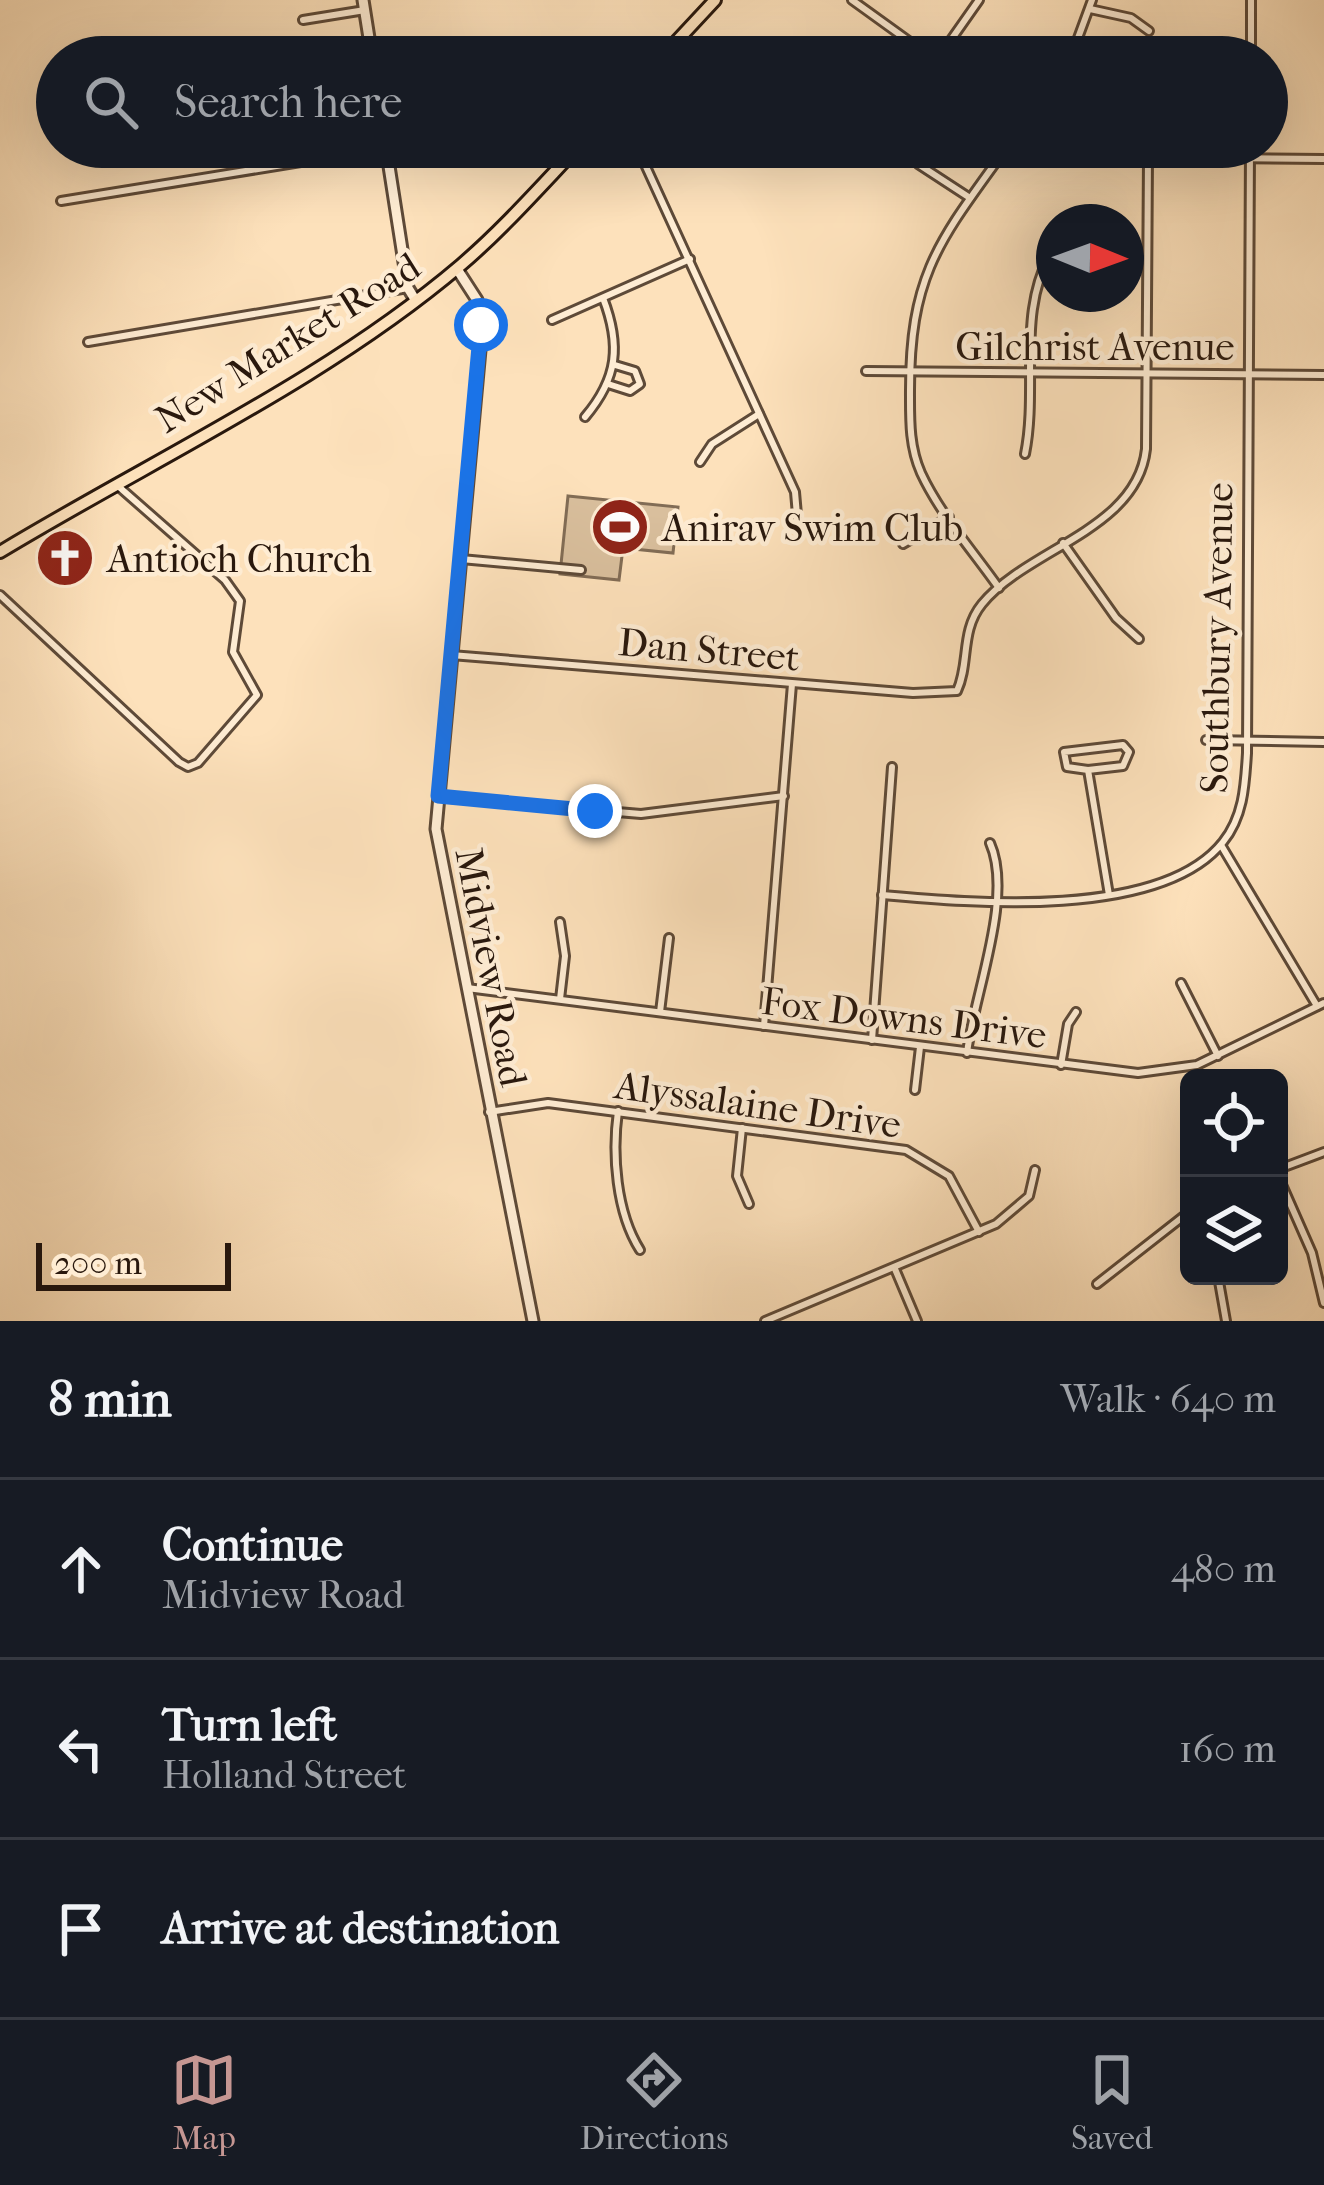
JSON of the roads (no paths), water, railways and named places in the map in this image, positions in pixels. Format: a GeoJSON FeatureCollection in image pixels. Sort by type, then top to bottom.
{"type":"FeatureCollection","features":[{"type":"Feature","properties":{"kind":"main road"},"geometry":{"type":"LineString","coordinates":[[682,36],[715,0]]}},
{"type":"Feature","properties":{"kind":"main road","name":"New Market Road"},"geometry":{"type":"LineString","coordinates":[[0,552],[325,363],[416,301],[457,269],[557,168]]}},
{"type":"Feature","properties":{"kind":"street"},"geometry":{"type":"LineString","coordinates":[[852,0],[904,36]]}},
{"type":"Feature","properties":{"kind":"street"},"geometry":{"type":"LineString","coordinates":[[952,36],[980,0]]}},
{"type":"Feature","properties":{"kind":"street"},"geometry":{"type":"LineString","coordinates":[[1251,0],[1251,36]]}},
{"type":"Feature","properties":{"kind":"street"},"geometry":{"type":"LineString","coordinates":[[303,20],[364,5],[369,36]]}},
{"type":"Feature","properties":{"kind":"street"},"geometry":{"type":"LineString","coordinates":[[1079,36],[1091,5],[1131,18],[1149,31]]}},
{"type":"Feature","properties":{"kind":"street"},"geometry":{"type":"LineString","coordinates":[[1288,159],[1324,159]]}},
{"type":"Feature","properties":{"kind":"street"},"geometry":{"type":"LineString","coordinates":[[61,201],[263,168]]}},
{"type":"Feature","properties":{"kind":"street"},"geometry":{"type":"LineString","coordinates":[[389,168],[408,288],[416,301]]}},
{"type":"Feature","properties":{"kind":"street"},"geometry":{"type":"LineString","coordinates":[[648,168],[795,492],[797,515]]}},
{"type":"Feature","properties":{"kind":"street"},"geometry":{"type":"LineString","coordinates":[[924,168],[970,198]]}},
{"type":"Feature","properties":{"kind":"street"},"geometry":{"type":"LineString","coordinates":[[992,168],[923,274],[911,324],[910,372],[912,446],[923,477],[999,588],[1117,506],[1140,475],[1148,168]]}},
{"type":"Feature","properties":{"kind":"street","name":"Southbury Avenue"},"geometry":{"type":"LineString","coordinates":[[882,895],[1043,904],[1108,895],[1194,866],[1221,845],[1245,793],[1250,168]]}},
{"type":"Feature","properties":{"kind":"street"},"geometry":{"type":"LineString","coordinates":[[552,320],[690,259]]}},
{"type":"Feature","properties":{"kind":"street","name":"Midview Road"},"geometry":{"type":"LineString","coordinates":[[457,269],[477,300],[481,325],[436,829],[533,1321]]}},
{"type":"Feature","properties":{"kind":"street"},"geometry":{"type":"LineString","coordinates":[[88,342],[408,288]]}},
{"type":"Feature","properties":{"kind":"street"},"geometry":{"type":"LineString","coordinates":[[1025,454],[1036,288]]}},
{"type":"Feature","properties":{"kind":"street"},"geometry":{"type":"LineString","coordinates":[[585,417],[608,385],[615,365],[615,337],[603,298]]}},
{"type":"Feature","properties":{"kind":"street"},"geometry":{"type":"LineString","coordinates":[[608,385],[630,391],[640,384],[635,371],[615,365]]}},
{"type":"Feature","properties":{"kind":"street","name":"Gilchrist Avenue"},"geometry":{"type":"LineString","coordinates":[[866,371],[1324,375]]}},
{"type":"Feature","properties":{"kind":"street"},"geometry":{"type":"LineString","coordinates":[[700,462],[712,444],[760,414]]}},
{"type":"Feature","properties":{"kind":"street"},"geometry":{"type":"LineString","coordinates":[[0,596],[179,762],[191,766],[256,698],[256,688],[233,652],[240,601],[225,580],[115,484]]}},
{"type":"Feature","properties":{"kind":"street"},"geometry":{"type":"LineString","coordinates":[[903,544],[949,517]]}},
{"type":"Feature","properties":{"kind":"street"},"geometry":{"type":"LineString","coordinates":[[1064,544],[1116,618],[1139,639]]}},
{"type":"Feature","properties":{"kind":"street"},"geometry":{"type":"LineString","coordinates":[[458,558],[581,570]]}},
{"type":"Feature","properties":{"kind":"street","name":"Dan Street"},"geometry":{"type":"LineString","coordinates":[[450,655],[941,694],[961,686],[967,631],[999,588]]}},
{"type":"Feature","properties":{"kind":"street"},"geometry":{"type":"LineString","coordinates":[[764,1026],[792,684]]}},
{"type":"Feature","properties":{"kind":"street"},"geometry":{"type":"LineString","coordinates":[[1206,740],[1324,742]]}},
{"type":"Feature","properties":{"kind":"street"},"geometry":{"type":"LineString","coordinates":[[1123,745],[1129,752],[1123,766],[1088,770],[1067,767],[1064,752],[1123,745]]}},
{"type":"Feature","properties":{"kind":"street"},"geometry":{"type":"LineString","coordinates":[[872,1040],[892,767]]}},
{"type":"Feature","properties":{"kind":"street"},"geometry":{"type":"LineString","coordinates":[[1088,770],[1108,895]]}},
{"type":"Feature","properties":{"kind":"street"},"geometry":{"type":"LineString","coordinates":[[438,796],[653,814],[784,796]]}},
{"type":"Feature","properties":{"kind":"street"},"geometry":{"type":"LineString","coordinates":[[967,1053],[994,902],[998,860],[990,843]]}},
{"type":"Feature","properties":{"kind":"street"},"geometry":{"type":"LineString","coordinates":[[1221,845],[1320,1005]]}},
{"type":"Feature","properties":{"kind":"street"},"geometry":{"type":"LineString","coordinates":[[560,922],[565,956],[560,999]]}},
{"type":"Feature","properties":{"kind":"street"},"geometry":{"type":"LineString","coordinates":[[660,1012],[669,938]]}},
{"type":"Feature","properties":{"kind":"street"},"geometry":{"type":"LineString","coordinates":[[1181,983],[1218,1056]]}},
{"type":"Feature","properties":{"kind":"street","name":"Fox Downs Drive"},"geometry":{"type":"LineString","coordinates":[[464,988],[1061,1065],[1173,1071],[1218,1056],[1320,1005]]}},
{"type":"Feature","properties":{"kind":"street"},"geometry":{"type":"LineString","coordinates":[[1061,1065],[1068,1024],[1076,1012]]}},
{"type":"Feature","properties":{"kind":"street"},"geometry":{"type":"LineString","coordinates":[[915,1090],[920,1047]]}},
{"type":"Feature","properties":{"kind":"street","name":"Alyssalaine Drive"},"geometry":{"type":"LineString","coordinates":[[489,1112],[541,1102],[920,1155],[956,1183],[979,1232]]}},
{"type":"Feature","properties":{"kind":"street"},"geometry":{"type":"LineString","coordinates":[[618,1112],[615,1156],[629,1226],[640,1250]]}},
{"type":"Feature","properties":{"kind":"street"},"geometry":{"type":"LineString","coordinates":[[742,1128],[737,1177],[748,1204]]}},
{"type":"Feature","properties":{"kind":"street"},"geometry":{"type":"LineString","coordinates":[[1288,1165],[1324,1152]]}},
{"type":"Feature","properties":{"kind":"street"},"geometry":{"type":"LineString","coordinates":[[765,1321],[979,1232],[1023,1203],[1035,1170]]}},
{"type":"Feature","properties":{"kind":"street"},"geometry":{"type":"LineString","coordinates":[[1288,1198],[1312,1253],[1324,1303]]}},
{"type":"Feature","properties":{"kind":"street"},"geometry":{"type":"LineString","coordinates":[[1097,1284],[1180,1220]]}},
{"type":"Feature","properties":{"kind":"street"},"geometry":{"type":"LineString","coordinates":[[895,1268],[916,1321]]}},
{"type":"Feature","properties":{"kind":"street"},"geometry":{"type":"LineString","coordinates":[[1220,1285],[1226,1321]]}},
{"type":"Feature","properties":{"kind":"place","name":"Anirav Swim Club"},"geometry":{"type":"Point","coordinates":[620,527]}},
{"type":"Feature","properties":{"kind":"place","name":"Antioch Church"},"geometry":{"type":"Point","coordinates":[65,558]}}]}
